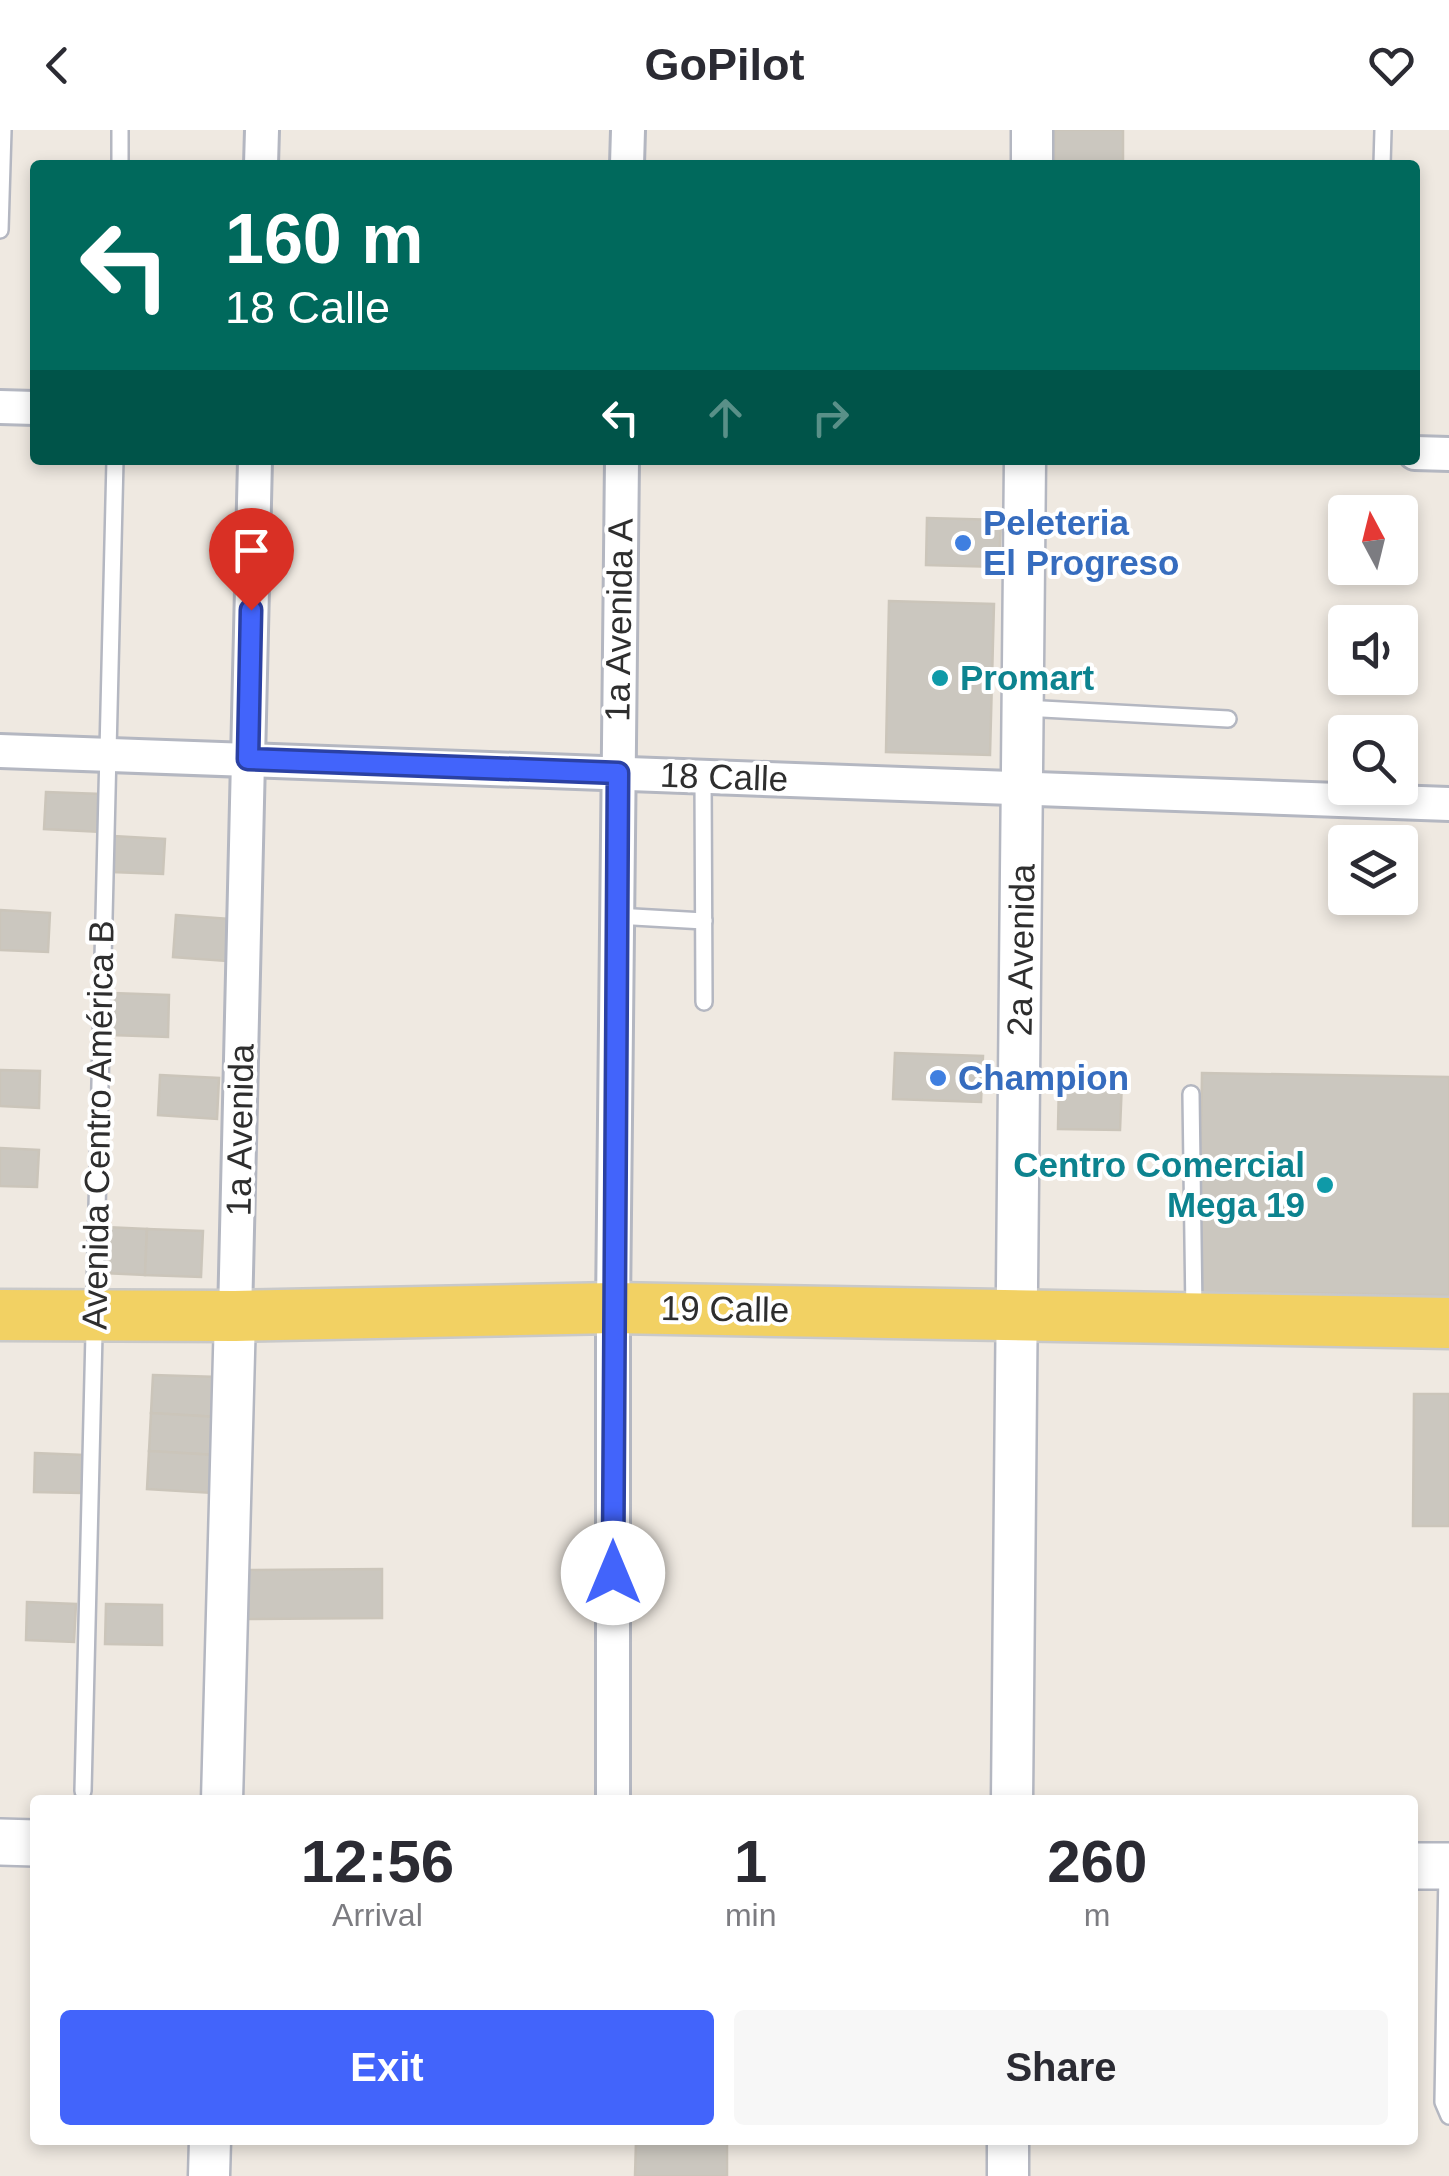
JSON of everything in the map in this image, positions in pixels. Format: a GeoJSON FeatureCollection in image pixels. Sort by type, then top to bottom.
{"type":"FeatureCollection","features":[{"type":"Feature","properties":{"kind":"main road","name":"19 Calle"},"geometry":{"type":"LineString","coordinates":[[0,1315],[235,1316],[613,1308],[1449,1323]]}},
{"type":"Feature","properties":{"kind":"main road"},"geometry":{"type":"LineString","coordinates":[[0,1842],[30,1843]]}},
{"type":"Feature","properties":{"kind":"street"},"geometry":{"type":"LineString","coordinates":[[262,130],[262,160]]}},
{"type":"Feature","properties":{"kind":"street"},"geometry":{"type":"LineString","coordinates":[[627,160],[628,130]]}},
{"type":"Feature","properties":{"kind":"street"},"geometry":{"type":"LineString","coordinates":[[1032,130],[1032,160]]}},
{"type":"Feature","properties":{"kind":"street"},"geometry":{"type":"LineString","coordinates":[[0,407],[30,408]]}},
{"type":"Feature","properties":{"kind":"street"},"geometry":{"type":"LineString","coordinates":[[1420,453],[1449,454]]}},
{"type":"Feature","properties":{"kind":"street","name":"1a Avenida"},"geometry":{"type":"LineString","coordinates":[[222,1795],[255,465]]}},
{"type":"Feature","properties":{"kind":"street","name":"1a Avenida A"},"geometry":{"type":"LineString","coordinates":[[613,1795],[613,1308],[622,465]]}},
{"type":"Feature","properties":{"kind":"street","name":"2a Avenida"},"geometry":{"type":"LineString","coordinates":[[1012,1795],[1025,465]]}},
{"type":"Feature","properties":{"kind":"street","name":"18 Calle"},"geometry":{"type":"LineString","coordinates":[[0,751],[1449,804]]}},
{"type":"Feature","properties":{"kind":"street"},"geometry":{"type":"LineString","coordinates":[[209,2176],[210,2145]]}},
{"type":"Feature","properties":{"kind":"street"},"geometry":{"type":"LineString","coordinates":[[1008,2145],[1008,2176]]}},
{"type":"Feature","properties":{"kind":"lane"},"geometry":{"type":"LineString","coordinates":[[0,230],[3,130]]}},
{"type":"Feature","properties":{"kind":"lane"},"geometry":{"type":"LineString","coordinates":[[120,130],[120,160]]}},
{"type":"Feature","properties":{"kind":"lane"},"geometry":{"type":"LineString","coordinates":[[1382,160],[1383,130]]}},
{"type":"Feature","properties":{"kind":"lane","name":"Avenida Centro América B"},"geometry":{"type":"LineString","coordinates":[[83,1791],[115,465]]}},
{"type":"Feature","properties":{"kind":"lane"},"geometry":{"type":"LineString","coordinates":[[1024,708],[1228,719]]}},
{"type":"Feature","properties":{"kind":"lane"},"geometry":{"type":"LineString","coordinates":[[703,776],[704,1002]]}},
{"type":"Feature","properties":{"kind":"lane"},"geometry":{"type":"LineString","coordinates":[[616,916],[704,921]]}},
{"type":"Feature","properties":{"kind":"lane"},"geometry":{"type":"LineString","coordinates":[[1191,1094],[1194,1317]]}},
{"type":"Feature","properties":{"kind":"lane"},"geometry":{"type":"LineString","coordinates":[[1436,1866],[1443,2102],[1449,2116]]}},
{"type":"Feature","properties":{"kind":"building"},"geometry":{"type":"Polygon","coordinates":[[[1055,130],[1123,130],[1123,160],[1055,160],[1055,130]]]}},
{"type":"Feature","properties":{"kind":"building","name":"Peleteria El Progreso"},"geometry":{"type":"Polygon","coordinates":[[[927,518],[1001,520],[999,567],[926,565],[927,518]]]}},
{"type":"Feature","properties":{"kind":"building","name":"Promart"},"geometry":{"type":"Polygon","coordinates":[[[889,601],[994,604],[990,755],[886,752],[889,601]]]}},
{"type":"Feature","properties":{"kind":"building"},"geometry":{"type":"Polygon","coordinates":[[[46,792],[102,794],[101,832],[44,829],[46,792]]]}},
{"type":"Feature","properties":{"kind":"building"},"geometry":{"type":"Polygon","coordinates":[[[113,836],[165,839],[163,874],[112,872],[113,836]]]}},
{"type":"Feature","properties":{"kind":"building"},"geometry":{"type":"Polygon","coordinates":[[[0,910],[50,913],[48,952],[0,950],[0,910]]]}},
{"type":"Feature","properties":{"kind":"building"},"geometry":{"type":"Polygon","coordinates":[[[176,915],[229,919],[226,961],[173,957],[176,915]]]}},
{"type":"Feature","properties":{"kind":"building"},"geometry":{"type":"Polygon","coordinates":[[[112,993],[169,995],[168,1037],[111,1035],[112,993]]]}},
{"type":"Feature","properties":{"kind":"building","name":"Champion"},"geometry":{"type":"Polygon","coordinates":[[[895,1053],[983,1056],[981,1102],[893,1099],[895,1053]]]}},
{"type":"Feature","properties":{"kind":"building"},"geometry":{"type":"Polygon","coordinates":[[[0,1070],[40,1071],[39,1108],[0,1106],[0,1070]]]}},
{"type":"Feature","properties":{"kind":"building","name":"Centro Comercial Mega 19"},"geometry":{"type":"Polygon","coordinates":[[[1202,1073],[1449,1077],[1449,1295],[1199,1292],[1202,1073]]]}},
{"type":"Feature","properties":{"kind":"building"},"geometry":{"type":"Polygon","coordinates":[[[160,1075],[219,1078],[217,1119],[158,1115],[160,1075]]]}},
{"type":"Feature","properties":{"kind":"building"},"geometry":{"type":"Polygon","coordinates":[[[1059,1080],[1122,1081],[1120,1130],[1058,1129],[1059,1080]]]}},
{"type":"Feature","properties":{"kind":"building"},"geometry":{"type":"Polygon","coordinates":[[[0,1148],[39,1150],[37,1187],[0,1186],[0,1148]]]}},
{"type":"Feature","properties":{"kind":"building"},"geometry":{"type":"Polygon","coordinates":[[[105,1227],[147,1229],[145,1275],[103,1273],[105,1227]]]}},
{"type":"Feature","properties":{"kind":"building"},"geometry":{"type":"Polygon","coordinates":[[[147,1229],[203,1231],[201,1277],[145,1275],[147,1229]]]}},
{"type":"Feature","properties":{"kind":"building"},"geometry":{"type":"Polygon","coordinates":[[[153,1375],[219,1377],[217,1417],[151,1413],[153,1375]]]}},
{"type":"Feature","properties":{"kind":"building"},"geometry":{"type":"Polygon","coordinates":[[[1414,1394],[1449,1394],[1449,1526],[1413,1526],[1414,1394]]]}},
{"type":"Feature","properties":{"kind":"building"},"geometry":{"type":"Polygon","coordinates":[[[151,1413],[217,1417],[215,1455],[149,1451],[151,1413]]]}},
{"type":"Feature","properties":{"kind":"building"},"geometry":{"type":"Polygon","coordinates":[[[149,1451],[215,1455],[213,1493],[147,1489],[149,1451]]]}},
{"type":"Feature","properties":{"kind":"building"},"geometry":{"type":"Polygon","coordinates":[[[35,1453],[84,1455],[82,1493],[34,1492],[35,1453]]]}},
{"type":"Feature","properties":{"kind":"building"},"geometry":{"type":"Polygon","coordinates":[[[382,1569],[382,1618],[244,1619],[243,1570],[382,1569]]]}},
{"type":"Feature","properties":{"kind":"building"},"geometry":{"type":"Polygon","coordinates":[[[27,1602],[76,1604],[74,1642],[26,1640],[27,1602]]]}},
{"type":"Feature","properties":{"kind":"building"},"geometry":{"type":"Polygon","coordinates":[[[106,1604],[162,1605],[162,1645],[105,1644],[106,1604]]]}},
{"type":"Feature","properties":{"kind":"building"},"geometry":{"type":"Polygon","coordinates":[[[636,2145],[727,2145],[727,2176],[635,2176],[636,2145]]]}},
{"type":"Feature","properties":{"kind":"place","name":"Peleteria El Progreso"},"geometry":{"type":"Point","coordinates":[963,543]}},
{"type":"Feature","properties":{"kind":"place","name":"Promart"},"geometry":{"type":"Point","coordinates":[940,678]}},
{"type":"Feature","properties":{"kind":"place","name":"Champion"},"geometry":{"type":"Point","coordinates":[938,1078]}},
{"type":"Feature","properties":{"kind":"place","name":"Centro Comercial Mega 19"},"geometry":{"type":"Point","coordinates":[1325,1185]}},
{"type":"Feature","properties":{"kind":"route"},"geometry":{"type":"LineString","coordinates":[[251,610],[248,759],[618,773],[613,1573]]}}]}
